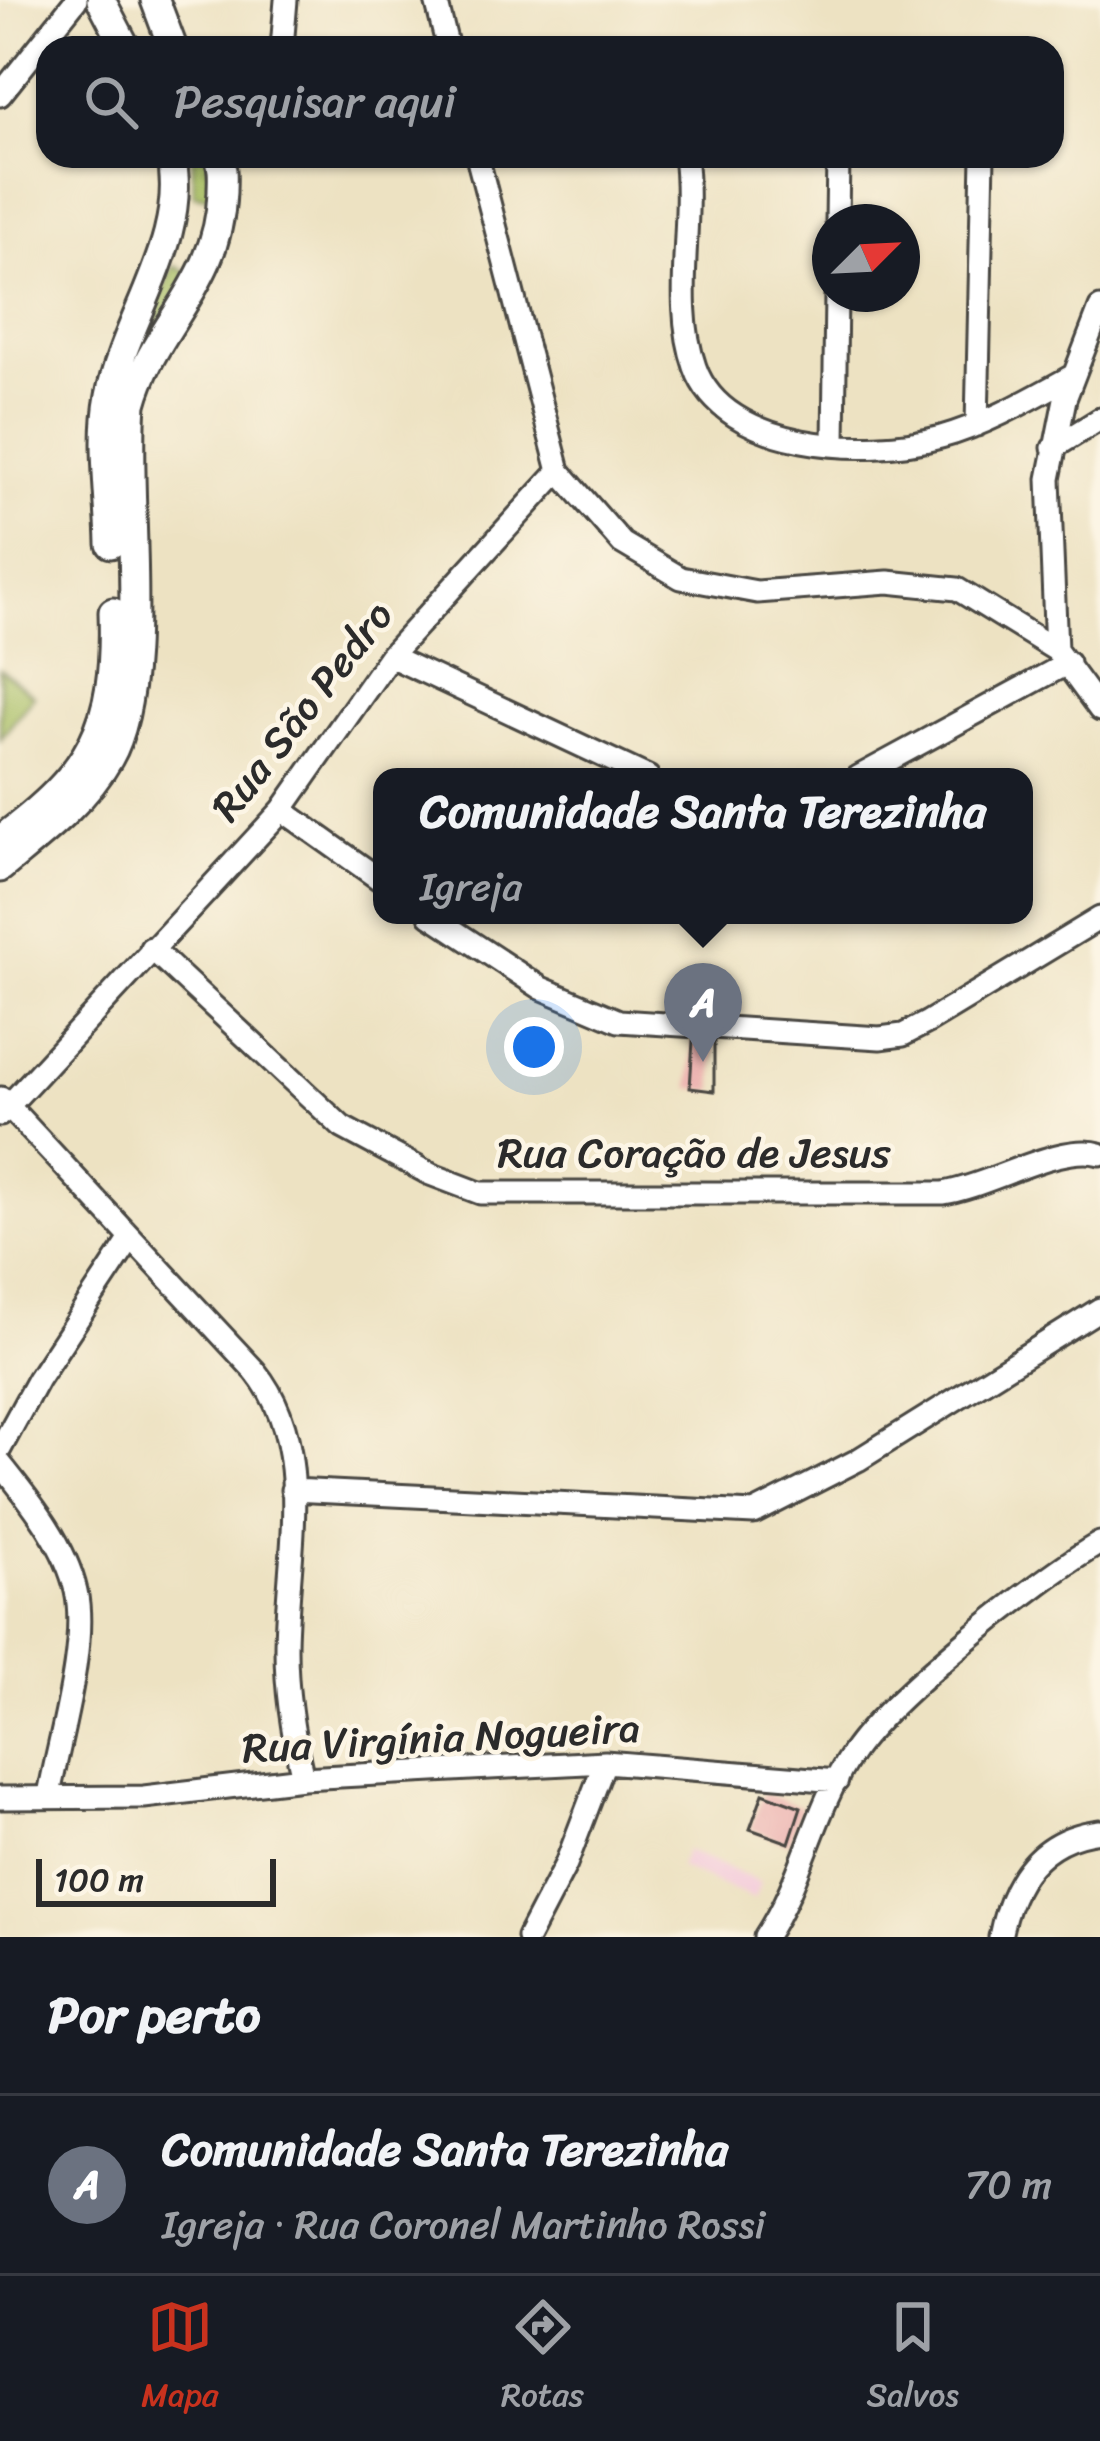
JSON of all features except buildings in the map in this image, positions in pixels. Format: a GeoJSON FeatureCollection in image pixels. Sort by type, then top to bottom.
{"type":"FeatureCollection","features":[{"type":"Feature","properties":{"kind":"main road"},"geometry":{"type":"LineString","coordinates":[[101,0],[120,36]]}},
{"type":"Feature","properties":{"kind":"main road"},"geometry":{"type":"LineString","coordinates":[[155,0],[168,36]]}},
{"type":"Feature","properties":{"kind":"main road"},"geometry":{"type":"LineString","coordinates":[[0,840],[70,782],[105,720],[114,622],[109,400],[164,244],[172,205],[171,168]]}},
{"type":"Feature","properties":{"kind":"main road"},"geometry":{"type":"LineString","coordinates":[[0,868],[86,793],[119,738],[131,662],[132,404],[138,381],[192,297],[221,215],[225,168]]}},
{"type":"Feature","properties":{"kind":"main road"},"geometry":{"type":"LineString","coordinates":[[172,205],[221,215]]}},
{"type":"Feature","properties":{"kind":"main road"},"geometry":{"type":"LineString","coordinates":[[164,244],[207,259]]}},
{"type":"Feature","properties":{"kind":"street"},"geometry":{"type":"LineString","coordinates":[[47,36],[76,0]]}},
{"type":"Feature","properties":{"kind":"street"},"geometry":{"type":"LineString","coordinates":[[283,36],[286,0]]}},
{"type":"Feature","properties":{"kind":"street"},"geometry":{"type":"LineString","coordinates":[[436,0],[445,36]]}},
{"type":"Feature","properties":{"kind":"street"},"geometry":{"type":"LineString","coordinates":[[0,95],[36,50]]}},
{"type":"Feature","properties":{"kind":"street"},"geometry":{"type":"LineString","coordinates":[[480,168],[559,470],[622,543],[681,578],[758,592],[888,582],[957,589],[1062,656],[1100,710]]}},
{"type":"Feature","properties":{"kind":"street"},"geometry":{"type":"LineString","coordinates":[[685,168],[686,325],[704,386],[722,410],[761,434],[834,442],[937,439],[977,425],[1074,374]]}},
{"type":"Feature","properties":{"kind":"street"},"geometry":{"type":"LineString","coordinates":[[837,204],[838,168]]}},
{"type":"Feature","properties":{"kind":"street"},"geometry":{"type":"LineString","coordinates":[[977,425],[983,168]]}},
{"type":"Feature","properties":{"kind":"street"},"geometry":{"type":"LineString","coordinates":[[1062,656],[1049,479],[1074,374],[1100,308]]}},
{"type":"Feature","properties":{"kind":"street"},"geometry":{"type":"LineString","coordinates":[[834,442],[836,312]]}},
{"type":"Feature","properties":{"kind":"street"},"geometry":{"type":"LineString","coordinates":[[1053,448],[1100,419]]}},
{"type":"Feature","properties":{"kind":"street","name":"Rua São Pedro"},"geometry":{"type":"LineString","coordinates":[[2,1106],[282,810],[390,656],[559,470]]}},
{"type":"Feature","properties":{"kind":"street"},"geometry":{"type":"LineString","coordinates":[[390,656],[629,768]]}},
{"type":"Feature","properties":{"kind":"street"},"geometry":{"type":"LineString","coordinates":[[872,768],[1062,656]]}},
{"type":"Feature","properties":{"kind":"street"},"geometry":{"type":"LineString","coordinates":[[282,810],[373,875]]}},
{"type":"Feature","properties":{"kind":"street"},"geometry":{"type":"LineString","coordinates":[[444,924],[541,988],[619,1021],[880,1038],[903,1035],[928,1022],[1100,918]]}},
{"type":"Feature","properties":{"kind":"street","name":"Rua Coração de Jesus"},"geometry":{"type":"LineString","coordinates":[[151,948],[342,1127],[430,1174],[480,1192],[943,1193],[968,1190],[1060,1156],[1100,1154]]}},
{"type":"Feature","properties":{"kind":"street"},"geometry":{"type":"LineString","coordinates":[[2,1106],[271,1390],[289,1433],[292,1490],[286,1667],[303,1778]]}},
{"type":"Feature","properties":{"kind":"street"},"geometry":{"type":"LineString","coordinates":[[0,1449],[38,1379],[130,1240]]}},
{"type":"Feature","properties":{"kind":"street"},"geometry":{"type":"LineString","coordinates":[[292,1490],[754,1513],[859,1460],[1100,1309]]}},
{"type":"Feature","properties":{"kind":"street"},"geometry":{"type":"LineString","coordinates":[[0,1463],[53,1538],[77,1596],[76,1639],[50,1796]]}},
{"type":"Feature","properties":{"kind":"street"},"geometry":{"type":"LineString","coordinates":[[765,1937],[788,1900],[837,1781],[872,1729],[926,1679],[1100,1543]]}},
{"type":"Feature","properties":{"kind":"street"},"geometry":{"type":"LineString","coordinates":[[528,1937],[566,1864],[604,1762]]}},
{"type":"Feature","properties":{"kind":"street","name":"Rua Virgínia Nogueira"},"geometry":{"type":"LineString","coordinates":[[0,1798],[144,1797],[303,1778],[604,1762],[837,1781]]}},
{"type":"Feature","properties":{"kind":"street"},"geometry":{"type":"LineString","coordinates":[[1000,1937],[1014,1888],[1038,1856],[1070,1838],[1100,1831]]}},
{"type":"Feature","properties":{"kind":"shaded area"},"geometry":{"type":"Polygon","coordinates":[[[686,1850],[760,1882],[754,1899],[679,1867],[686,1850]]]}},
{"type":"Feature","properties":{"kind":"green space"},"geometry":{"type":"Polygon","coordinates":[[[193,168],[209,168],[211,197],[194,195],[193,168]]]}},
{"type":"Feature","properties":{"kind":"green space"},"geometry":{"type":"Polygon","coordinates":[[[174,266],[190,273],[152,335],[145,332],[174,266]]]}},
{"type":"Feature","properties":{"kind":"green space"},"geometry":{"type":"Polygon","coordinates":[[[0,669],[34,696],[0,739],[0,669]]]}},
{"type":"Feature","properties":{"kind":"place","name":"Comunidade Santa Terezinha"},"geometry":{"type":"Point","coordinates":[703,1062]}}]}
